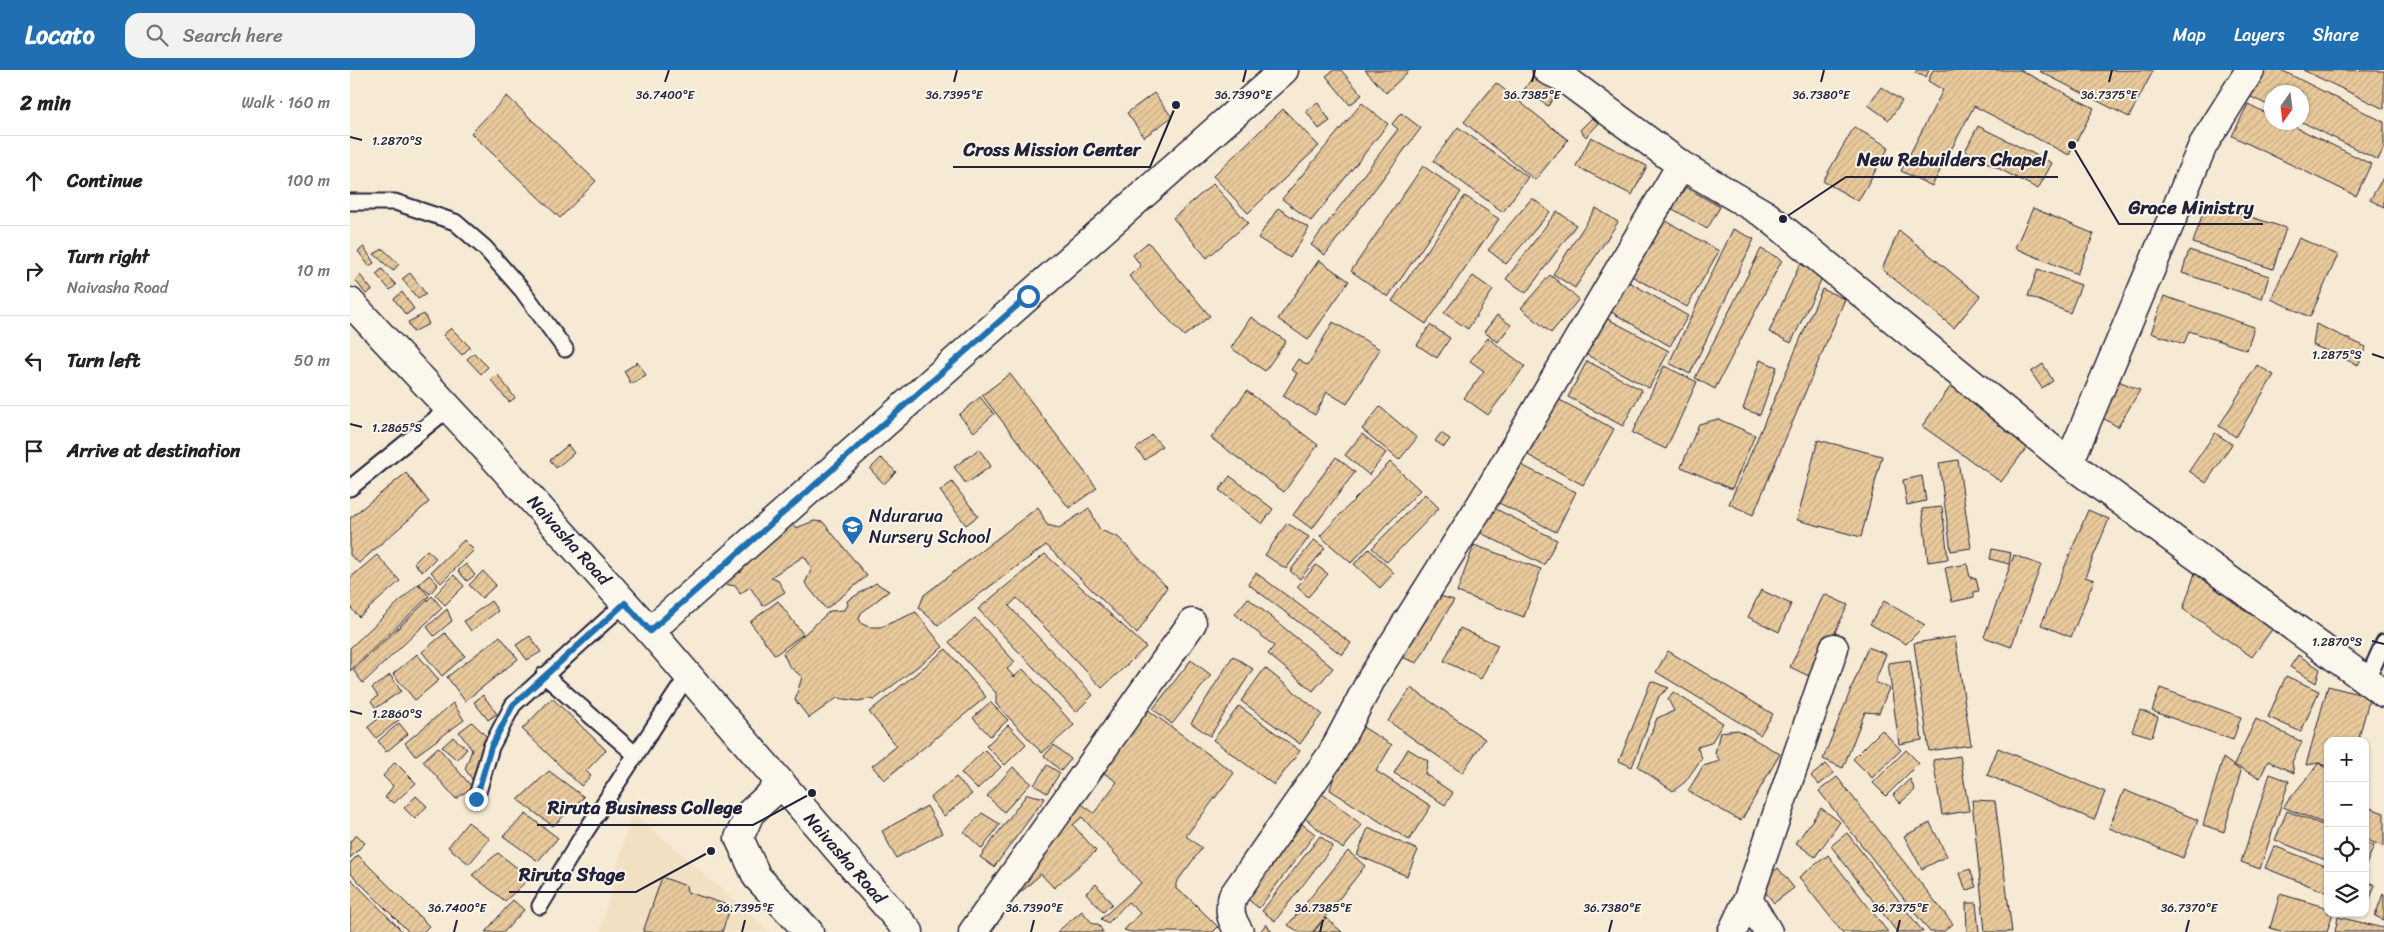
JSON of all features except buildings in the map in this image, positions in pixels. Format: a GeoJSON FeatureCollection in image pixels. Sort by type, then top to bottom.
{"type":"FeatureCollection","features":[{"type":"Feature","properties":{"kind":"street"},"geometry":{"type":"LineString","coordinates":[[650,631],[1284,70]]}},
{"type":"Feature","properties":{"kind":"street"},"geometry":{"type":"LineString","coordinates":[[1547,70],[1562,77],[1681,165],[1766,215],[2069,463],[2375,686]]}},
{"type":"Feature","properties":{"kind":"street"},"geometry":{"type":"LineString","coordinates":[[2069,463],[2203,146],[2238,77]]}},
{"type":"Feature","properties":{"kind":"street"},"geometry":{"type":"LineString","coordinates":[[1239,932],[1231,919],[1230,907],[1233,896],[1332,754],[1372,678],[1485,498],[1681,165]]}},
{"type":"Feature","properties":{"kind":"street","name":"Naivasha Road"},"geometry":{"type":"LineString","coordinates":[[350,302],[449,408],[650,631],[909,932]]}},
{"type":"Feature","properties":{"kind":"street"},"geometry":{"type":"LineString","coordinates":[[973,932],[1192,623]]}},
{"type":"Feature","properties":{"kind":"street"},"geometry":{"type":"LineString","coordinates":[[1732,932],[1748,899],[1834,648]]}},
{"type":"Feature","properties":{"kind":"street"},"geometry":{"type":"LineString","coordinates":[[782,784],[750,813],[738,838],[757,877],[809,932]]}},
{"type":"Feature","properties":{"kind":"street"},"geometry":{"type":"LineString","coordinates":[[1748,899],[1768,932]]}},
{"type":"Feature","properties":{"kind":"lane"},"geometry":{"type":"LineString","coordinates":[[350,202],[395,202],[454,222],[485,248],[522,290],[565,349]]}},
{"type":"Feature","properties":{"kind":"lane"},"geometry":{"type":"LineString","coordinates":[[350,488],[449,408]]}},
{"type":"Feature","properties":{"kind":"lane"},"geometry":{"type":"LineString","coordinates":[[476,799],[491,747],[513,705],[625,603]]}},
{"type":"Feature","properties":{"kind":"lane"},"geometry":{"type":"LineString","coordinates":[[2375,686],[2384,642]]}},
{"type":"Feature","properties":{"kind":"lane"},"geometry":{"type":"LineString","coordinates":[[544,675],[636,755]]}},
{"type":"Feature","properties":{"kind":"lane"},"geometry":{"type":"LineString","coordinates":[[540,906],[580,840],[688,675]]}},
{"type":"Feature","properties":{"kind":"shaded area"},"geometry":{"type":"Polygon","coordinates":[[[632,811],[770,932],[600,932],[632,811]]]}},
{"type":"Feature","properties":{"kind":"place","name":"Cross Mission Center"},"geometry":{"type":"Point","coordinates":[1176,105]}},
{"type":"Feature","properties":{"kind":"place","name":"Grace Ministry"},"geometry":{"type":"Point","coordinates":[2072,145]}},
{"type":"Feature","properties":{"kind":"place","name":"New Rebuilders Chapel"},"geometry":{"type":"Point","coordinates":[1783,219]}},
{"type":"Feature","properties":{"kind":"place","name":"Ndurarua Nursery School"},"geometry":{"type":"Point","coordinates":[853,545]}},
{"type":"Feature","properties":{"kind":"place","name":"Riruta Business College"},"geometry":{"type":"Point","coordinates":[812,793]}},
{"type":"Feature","properties":{"kind":"place","name":"Riruta Stage"},"geometry":{"type":"Point","coordinates":[711,851]}},
{"type":"Feature","properties":{"kind":"route"},"geometry":{"type":"LineString","coordinates":[[476,799],[491,747],[513,705],[544,675],[625,603],[650,631],[1028,296]]}}]}
